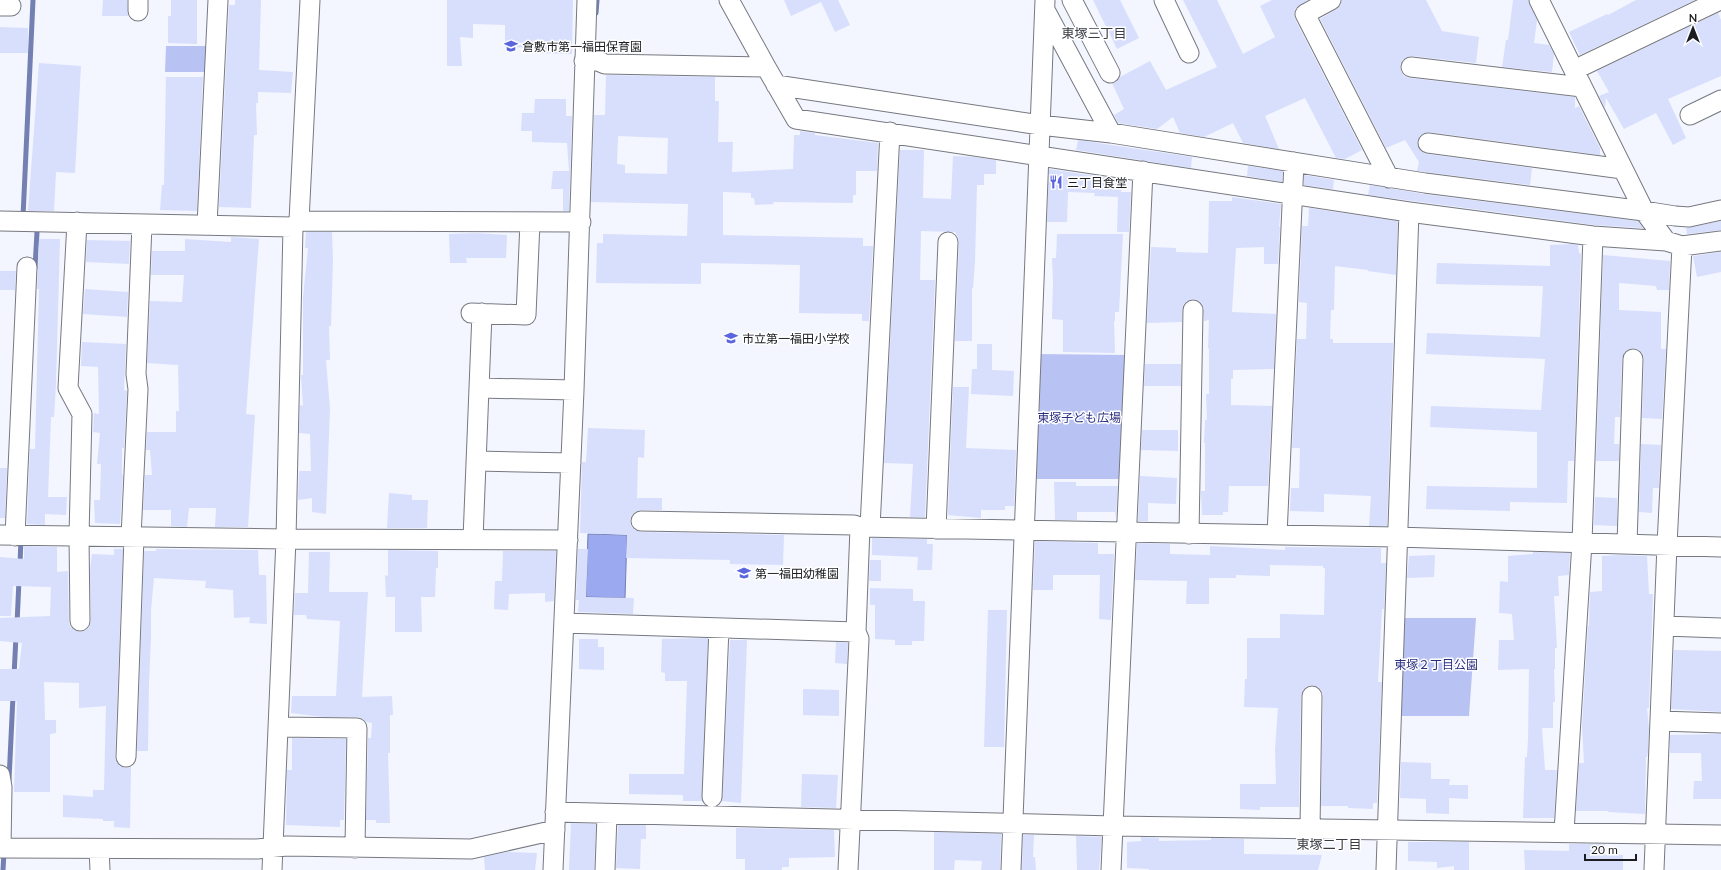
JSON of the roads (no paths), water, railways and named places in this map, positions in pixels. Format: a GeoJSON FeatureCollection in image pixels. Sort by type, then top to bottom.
{"type":"FeatureCollection","features":[{"type":"Feature","properties":{"kind":"street"},"geometry":{"type":"LineString","coordinates":[[207,225],[218,0]]}},
{"type":"Feature","properties":{"kind":"street"},"geometry":{"type":"LineString","coordinates":[[272,870],[286,539],[296,224],[310,0]]}},
{"type":"Feature","properties":{"kind":"street"},"geometry":{"type":"LineString","coordinates":[[553,870],[559,817],[569,624],[568,540],[571,463],[581,222],[591,61],[587,0]]}},
{"type":"Feature","properties":{"kind":"street"},"geometry":{"type":"LineString","coordinates":[[729,0],[796,119],[890,132],[1409,212],[1593,236],[1674,244],[1721,241]]}},
{"type":"Feature","properties":{"kind":"street"},"geometry":{"type":"LineString","coordinates":[[1072,0],[1110,73]]}},
{"type":"Feature","properties":{"kind":"street"},"geometry":{"type":"LineString","coordinates":[[1164,0],[1189,53]]}},
{"type":"Feature","properties":{"kind":"street"},"geometry":{"type":"LineString","coordinates":[[1331,0],[1305,14],[1389,178]]}},
{"type":"Feature","properties":{"kind":"street"},"geometry":{"type":"LineString","coordinates":[[1539,0],[1644,211],[1674,244],[1667,545],[1654,870]]}},
{"type":"Feature","properties":{"kind":"street"},"geometry":{"type":"LineString","coordinates":[[1574,70],[1720,0]]}},
{"type":"Feature","properties":{"kind":"street"},"geometry":{"type":"LineString","coordinates":[[1011,870],[1039,156],[1043,3]]}},
{"type":"Feature","properties":{"kind":"street"},"geometry":{"type":"LineString","coordinates":[[1043,3],[1111,132]]}},
{"type":"Feature","properties":{"kind":"street"},"geometry":{"type":"LineString","coordinates":[[591,61],[605,64],[766,67]]}},
{"type":"Feature","properties":{"kind":"street"},"geometry":{"type":"LineString","coordinates":[[1411,66],[1582,87]]}},
{"type":"Feature","properties":{"kind":"street"},"geometry":{"type":"LineString","coordinates":[[776,85],[1040,125],[1111,132],[1389,178],[1675,216],[1689,217],[1721,210]]}},
{"type":"Feature","properties":{"kind":"street"},"geometry":{"type":"LineString","coordinates":[[1690,115],[1721,100]]}},
{"type":"Feature","properties":{"kind":"street"},"geometry":{"type":"LineString","coordinates":[[848,870],[859,640],[856,632],[865,526],[890,132]]}},
{"type":"Feature","properties":{"kind":"street"},"geometry":{"type":"LineString","coordinates":[[1428,143],[1623,169]]}},
{"type":"Feature","properties":{"kind":"street"},"geometry":{"type":"LineString","coordinates":[[1277,535],[1294,162]]}},
{"type":"Feature","properties":{"kind":"street"},"geometry":{"type":"LineString","coordinates":[[1111,870],[1143,171]]}},
{"type":"Feature","properties":{"kind":"street"},"geometry":{"type":"LineString","coordinates":[[1344,202],[1349,171]]}},
{"type":"Feature","properties":{"kind":"street"},"geometry":{"type":"LineString","coordinates":[[1386,870],[1396,537],[1409,212]]}},
{"type":"Feature","properties":{"kind":"street"},"geometry":{"type":"LineString","coordinates":[[0,221],[207,225],[581,222]]}},
{"type":"Feature","properties":{"kind":"street"},"geometry":{"type":"LineString","coordinates":[[77,222],[68,388],[82,414],[79,536],[80,621]]}},
{"type":"Feature","properties":{"kind":"street"},"geometry":{"type":"LineString","coordinates":[[473,539],[480,388],[476,313],[526,315],[530,222]]}},
{"type":"Feature","properties":{"kind":"street"},"geometry":{"type":"LineString","coordinates":[[126,757],[138,389],[136,374],[142,224]]}},
{"type":"Feature","properties":{"kind":"street"},"geometry":{"type":"LineString","coordinates":[[1564,832],[1582,542],[1593,236]]}},
{"type":"Feature","properties":{"kind":"street"},"geometry":{"type":"LineString","coordinates":[[936,528],[948,242]]}},
{"type":"Feature","properties":{"kind":"street"},"geometry":{"type":"LineString","coordinates":[[27,266],[14,536],[568,540]]}},
{"type":"Feature","properties":{"kind":"street"},"geometry":{"type":"LineString","coordinates":[[1189,534],[1193,310]]}},
{"type":"Feature","properties":{"kind":"street"},"geometry":{"type":"LineString","coordinates":[[1627,544],[1633,359]]}},
{"type":"Feature","properties":{"kind":"street"},"geometry":{"type":"LineString","coordinates":[[480,388],[574,390]]}},
{"type":"Feature","properties":{"kind":"street"},"geometry":{"type":"LineString","coordinates":[[476,461],[571,463]]}},
{"type":"Feature","properties":{"kind":"street"},"geometry":{"type":"LineString","coordinates":[[641,521],[846,524],[865,526],[1024,531],[1396,537],[1721,547]]}},
{"type":"Feature","properties":{"kind":"street"},"geometry":{"type":"LineString","coordinates":[[569,624],[856,632]]}},
{"type":"Feature","properties":{"kind":"street"},"geometry":{"type":"LineString","coordinates":[[1664,626],[1721,628]]}},
{"type":"Feature","properties":{"kind":"street"},"geometry":{"type":"LineString","coordinates":[[712,797],[719,628]]}},
{"type":"Feature","properties":{"kind":"street"},"geometry":{"type":"LineString","coordinates":[[1310,829],[1312,696]]}},
{"type":"Feature","properties":{"kind":"street"},"geometry":{"type":"LineString","coordinates":[[1660,721],[1721,723]]}},
{"type":"Feature","properties":{"kind":"street"},"geometry":{"type":"LineString","coordinates":[[279,727],[357,728],[355,848]]}},
{"type":"Feature","properties":{"kind":"street"},"geometry":{"type":"LineString","coordinates":[[0,775],[2,787],[3,848],[257,849],[287,846],[471,849],[559,817],[607,815],[1013,822],[1114,826],[1387,831],[1655,833],[1721,835]]}},
{"type":"Feature","properties":{"kind":"street"},"geometry":{"type":"LineString","coordinates":[[605,870],[607,815]]}},
{"type":"Feature","properties":{"kind":"street"},"geometry":{"type":"LineString","coordinates":[[99,849],[100,870]]}},
{"type":"Feature","properties":{"kind":"waterway"},"geometry":{"type":"LineString","coordinates":[[23,217],[33,0]]}},
{"type":"Feature","properties":{"kind":"waterway"},"geometry":{"type":"LineString","coordinates":[[596,13],[597,0]]}},
{"type":"Feature","properties":{"kind":"waterway"},"geometry":{"type":"LineString","coordinates":[[35,268],[37,232]]}},
{"type":"Feature","properties":{"kind":"waterway"},"geometry":{"type":"LineString","coordinates":[[20,564],[21,538]]}},
{"type":"Feature","properties":{"kind":"waterway"},"geometry":{"type":"LineString","coordinates":[[17,624],[19,580]]}},
{"type":"Feature","properties":{"kind":"waterway"},"geometry":{"type":"LineString","coordinates":[[14,676],[16,636]]}},
{"type":"Feature","properties":{"kind":"waterway"},"geometry":{"type":"LineString","coordinates":[[9,780],[13,696]]}},
{"type":"Feature","properties":{"kind":"waterway"},"geometry":{"type":"LineString","coordinates":[[3,870],[4,852]]}},
{"type":"Feature","properties":{"kind":"place","name":"倉敷市第一福田保育園"},"geometry":{"type":"Point","coordinates":[511,46]}},
{"type":"Feature","properties":{"kind":"place","name":"三丁目食堂"},"geometry":{"type":"Point","coordinates":[1056,182]}},
{"type":"Feature","properties":{"kind":"place","name":"市立第一福田小学校"},"geometry":{"type":"Point","coordinates":[731,338]}},
{"type":"Feature","properties":{"kind":"place","name":"第一福田幼稚園"},"geometry":{"type":"Point","coordinates":[744,573]}},
{"type":"Feature","properties":{"kind":"district","name":"東塚三丁目"},"geometry":{"type":"Point","coordinates":[1094,33]}},
{"type":"Feature","properties":{"kind":"district","name":"東塚二丁目"},"geometry":{"type":"Point","coordinates":[1329,844]}},
{"type":"Feature","properties":{"kind":"park label","name":"東塚子ども広場"},"geometry":{"type":"Point","coordinates":[1079,417]}},
{"type":"Feature","properties":{"kind":"park label","name":"東塚２丁目公園"},"geometry":{"type":"Point","coordinates":[1436,664]}}]}
